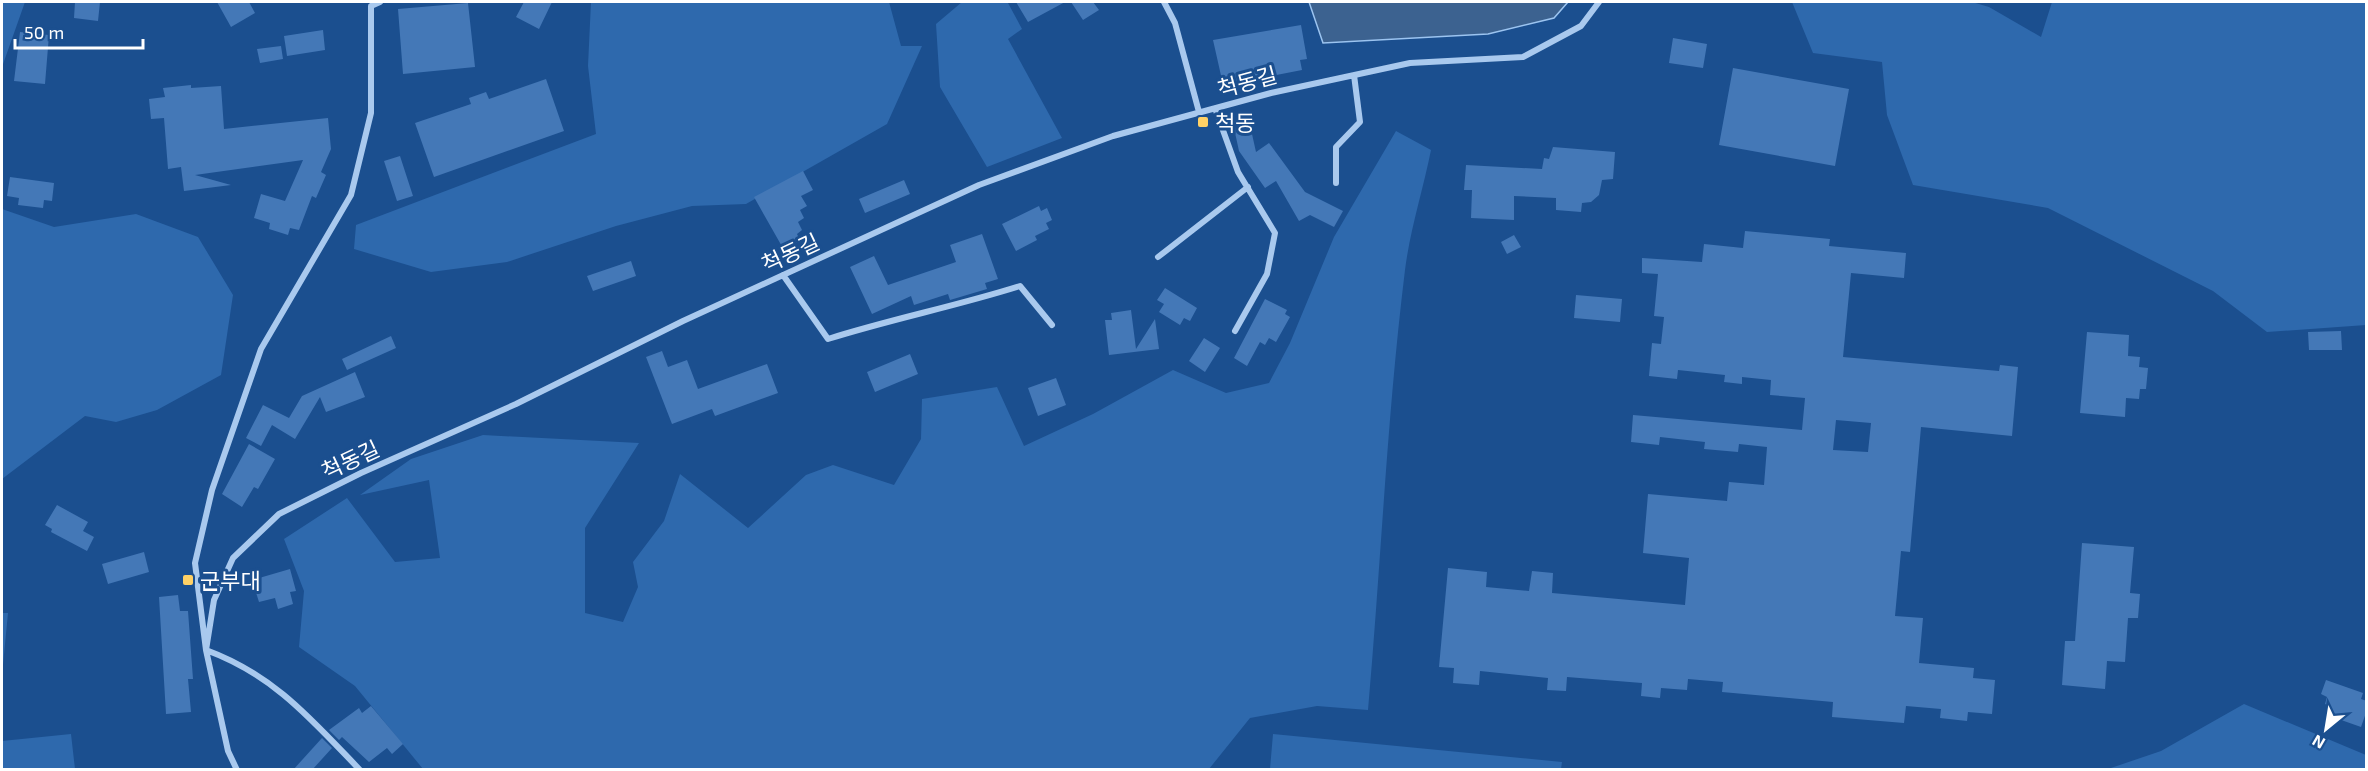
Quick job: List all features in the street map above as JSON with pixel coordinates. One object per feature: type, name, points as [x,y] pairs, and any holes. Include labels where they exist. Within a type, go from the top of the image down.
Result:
[{"type":"street","points":[[360,770],[293,701],[238,662],[206,650],[195,563],[212,490],[261,349],[351,195],[371,113],[371,6],[380,2]]},
{"type":"street","points":[[1164,2],[1176,23],[1199,112]]},
{"type":"street","name":"척동길","points":[[237,770],[228,751],[206,650],[214,600],[233,558],[279,514],[783,275],[979,185],[1113,136],[1271,93],[1410,63],[1523,57],[1581,26],[1599,2]]},
{"type":"street","points":[[1336,183],[1336,147],[1360,123],[1354,75]]},
{"type":"street","points":[[1215,108],[1238,172],[1275,233],[1267,274],[1235,331]]},
{"type":"street","points":[[1158,257],[1248,188]]},
{"type":"street","points":[[783,275],[828,339],[882,321],[958,305],[1020,286],[1052,325]]},
{"type":"shaded area","points":[[2,2],[25,2],[2,67]]},
{"type":"shaded area","points":[[591,2],[889,2],[901,46],[922,46],[887,124],[746,204],[692,206],[616,226],[507,262],[431,272],[354,249],[356,225],[596,134],[588,66]]},
{"type":"shaded area","points":[[962,2],[1008,3],[1022,29],[1008,39],[1062,138],[987,167],[940,87],[936,24]]},
{"type":"shaded area","points":[[1309,2],[1568,2],[1554,18],[1488,34],[1323,43]]},
{"type":"shaded area","points":[[1792,2],[1972,2],[1989,7],[2041,37],[2052,2],[2366,2],[2366,325],[2267,332],[2213,291],[2048,208],[1913,185],[1887,115],[1882,62],[1813,53]]},
{"type":"shaded area","points":[[1396,131],[1431,150],[1407,255],[1399,325],[1368,710],[1317,706],[1250,718],[1209,769],[423,769],[355,686],[299,647],[304,591],[284,539],[347,498],[395,562],[440,558],[429,480],[360,495],[411,459],[483,435],[639,443],[585,528],[585,613],[623,622],[638,587],[633,562],[664,521],[680,474],[748,528],[806,475],[833,465],[894,485],[921,439],[922,399],[997,387],[1024,446],[1093,414],[1173,370],[1226,393],[1269,383],[1290,343],[1334,237]]},
{"type":"shaded area","points":[[2,209],[54,227],[136,214],[198,237],[233,295],[221,375],[157,410],[116,422],[85,416],[2,479]]},
{"type":"shaded area","points":[[2,613],[8,613],[2,675]]},
{"type":"shaded area","points":[[2244,704],[2366,755],[2366,769],[2108,769],[2161,751]]},
{"type":"shaded area","points":[[71,734],[75,769],[2,769],[2,741]]},
{"type":"shaded area","points":[[1273,734],[1562,762],[1561,769],[1270,769]]},
{"type":"building","points":[[75,2],[100,2],[98,21],[74,18]]},
{"type":"building","points":[[217,2],[249,2],[255,13],[231,27]]},
{"type":"building","points":[[524,2],[552,2],[539,29],[516,17]]},
{"type":"building","points":[[1016,2],[1065,2],[1028,22]]},
{"type":"building","points":[[1071,2],[1093,2],[1099,10],[1083,20]]},
{"type":"building","points":[[468,3],[475,67],[403,74],[398,9]]},
{"type":"building","points":[[1301,25],[1307,59],[1300,60],[1302,70],[1231,84],[1229,78],[1222,80],[1213,40]]},
{"type":"building","points":[[323,30],[325,50],[287,56],[284,36]]},
{"type":"building","points":[[20,32],[49,35],[45,84],[14,81]]},
{"type":"building","points":[[1673,38],[1707,44],[1703,68],[1669,63]]},
{"type":"building","points":[[281,46],[283,59],[260,63],[257,49]]},
{"type":"building","points":[[1733,68],[1849,89],[1835,166],[1719,145]]},
{"type":"building","points":[[546,79],[564,131],[434,177],[415,123],[471,104],[469,98],[486,92],[489,99]]},
{"type":"building","points":[[191,85],[191,88],[221,86],[224,129],[328,118],[331,149],[321,172],[326,175],[316,198],[312,196],[299,230],[290,228],[288,235],[269,229],[270,223],[254,218],[261,194],[285,201],[303,160],[195,175],[231,185],[184,191],[181,167],[168,169],[164,118],[151,119],[149,99],[165,97],[163,88]]},
{"type":"building","points":[[1250,125],[1256,152],[1269,143],[1305,192],[1343,211],[1334,227],[1310,215],[1299,221],[1276,181],[1265,188],[1239,151],[1234,128]]},
{"type":"building","points":[[1553,147],[1615,152],[1613,179],[1602,180],[1599,195],[1591,202],[1582,203],[1581,212],[1556,210],[1556,198],[1514,196],[1514,220],[1471,218],[1472,190],[1464,190],[1466,165],[1542,169],[1544,158],[1549,159]]},
{"type":"building","points":[[400,156],[413,196],[397,201],[384,161]]},
{"type":"building","points":[[803,171],[813,190],[801,196],[807,206],[800,210],[804,218],[798,222],[802,230],[797,234],[800,241],[784,250],[754,197]]},
{"type":"building","points":[[10,177],[54,183],[52,201],[44,200],[43,208],[18,205],[19,198],[7,196]]},
{"type":"building","points":[[904,180],[910,194],[865,213],[859,199]]},
{"type":"building","points":[[1039,206],[1041,211],[1047,208],[1052,220],[1046,223],[1049,229],[1035,236],[1037,240],[1016,251],[1002,224]]},
{"type":"building","points":[[1745,231],[1830,239],[1829,246],[1906,253],[1904,278],[1851,273],[1843,357],[1999,371],[2000,365],[2018,367],[2012,436],[1921,427],[1910,552],[1901,551],[1895,616],[1923,618],[1919,663],[1974,668],[1973,678],[1995,680],[1992,714],[1968,712],[1967,721],[1940,718],[1941,709],[1906,706],[1904,723],[1832,717],[1833,702],[1722,692],[1723,682],[1688,679],[1687,690],[1661,688],[1660,698],[1641,696],[1642,683],[1567,677],[1566,691],[1547,690],[1548,678],[1480,671],[1479,685],[1453,683],[1454,668],[1439,667],[1448,568],[1487,572],[1486,587],[1529,591],[1532,571],[1553,573],[1552,593],[1685,605],[1689,558],[1643,553],[1648,494],[1727,501],[1729,482],[1764,485],[1767,447],[1739,444],[1738,452],[1704,449],[1705,442],[1660,437],[1659,445],[1631,442],[1633,415],[1802,430],[1805,398],[1770,395],[1771,380],[1742,377],[1742,384],[1724,382],[1725,375],[1678,370],[1677,379],[1649,376],[1652,343],[1661,344],[1664,317],[1654,316],[1658,274],[1642,273],[1642,258],[1702,262],[1704,244],[1743,248]],"holes":[[[1836,420],[1871,423],[1868,452],[1833,450]]]},
{"type":"building","points":[[982,234],[998,279],[985,283],[987,289],[950,300],[948,294],[914,305],[911,296],[872,314],[850,267],[874,256],[888,285],[956,262],[950,245]]},
{"type":"building","points":[[1514,235],[1521,247],[1507,254],[1501,242]]},
{"type":"building","points":[[631,261],[636,276],[593,291],[587,276]]},
{"type":"building","points":[[1165,288],[1197,308],[1190,321],[1184,318],[1180,325],[1159,312],[1164,304],[1157,300]]},
{"type":"building","points":[[1576,295],[1622,299],[1620,322],[1574,318]]},
{"type":"building","points":[[1265,299],[1287,310],[1285,314],[1290,317],[1276,342],[1269,338],[1265,345],[1260,342],[1247,366],[1234,358]]},
{"type":"building","points":[[1131,310],[1136,349],[1155,319],[1159,349],[1109,355],[1105,320],[1112,320],[1111,313]]},
{"type":"building","points":[[2341,331],[2342,350],[2309,350],[2308,332]]},
{"type":"building","points":[[2087,332],[2129,335],[2128,356],[2140,357],[2139,367],[2148,368],[2146,389],[2140,389],[2139,399],[2126,398],[2125,417],[2080,413]]},
{"type":"building","points":[[391,336],[396,348],[347,370],[342,359]]},
{"type":"building","points":[[1204,338],[1220,348],[1205,372],[1189,361]]},
{"type":"building","points":[[662,351],[668,367],[687,360],[698,389],[767,364],[778,393],[715,416],[712,409],[672,424],[646,357]]},
{"type":"building","points":[[910,354],[918,374],[875,392],[867,372]]},
{"type":"building","points":[[355,372],[365,397],[326,412],[320,397],[295,439],[272,425],[261,446],[246,438],[263,405],[289,418],[302,396]]},
{"type":"building","points":[[1056,378],[1066,405],[1038,416],[1028,388]]},
{"type":"building","points":[[249,444],[275,459],[258,489],[254,487],[242,507],[222,494]]},
{"type":"building","points":[[57,505],[88,522],[83,531],[94,537],[87,551],[51,532],[52,529],[45,525]]},
{"type":"building","points":[[2082,543],[2134,547],[2130,593],[2140,594],[2138,618],[2128,618],[2125,662],[2107,661],[2105,689],[2062,685],[2065,641],[2075,641]]},
{"type":"building","points":[[144,552],[149,572],[108,584],[102,564]]},
{"type":"building","points":[[290,569],[296,591],[290,592],[293,604],[278,609],[275,598],[259,602],[252,580]]},
{"type":"building","points":[[178,595],[180,611],[188,611],[193,679],[188,679],[191,712],[166,714],[159,597]]},
{"type":"building","points":[[2326,680],[2363,693],[2361,699],[2367,701],[2367,710],[2361,727],[2327,715],[2330,706],[2325,704],[2327,697],[2321,694]]},
{"type":"building","points":[[371,706],[403,744],[392,754],[387,748],[369,762],[342,737],[339,740],[329,730],[359,708],[362,713]]},
{"type":"building","points":[[322,738],[332,748],[312,770],[293,770]]},
{"type":"place","name":"척동","points":[[1203,122]]},
{"type":"place","name":"군부대","points":[[188,580]]}]
